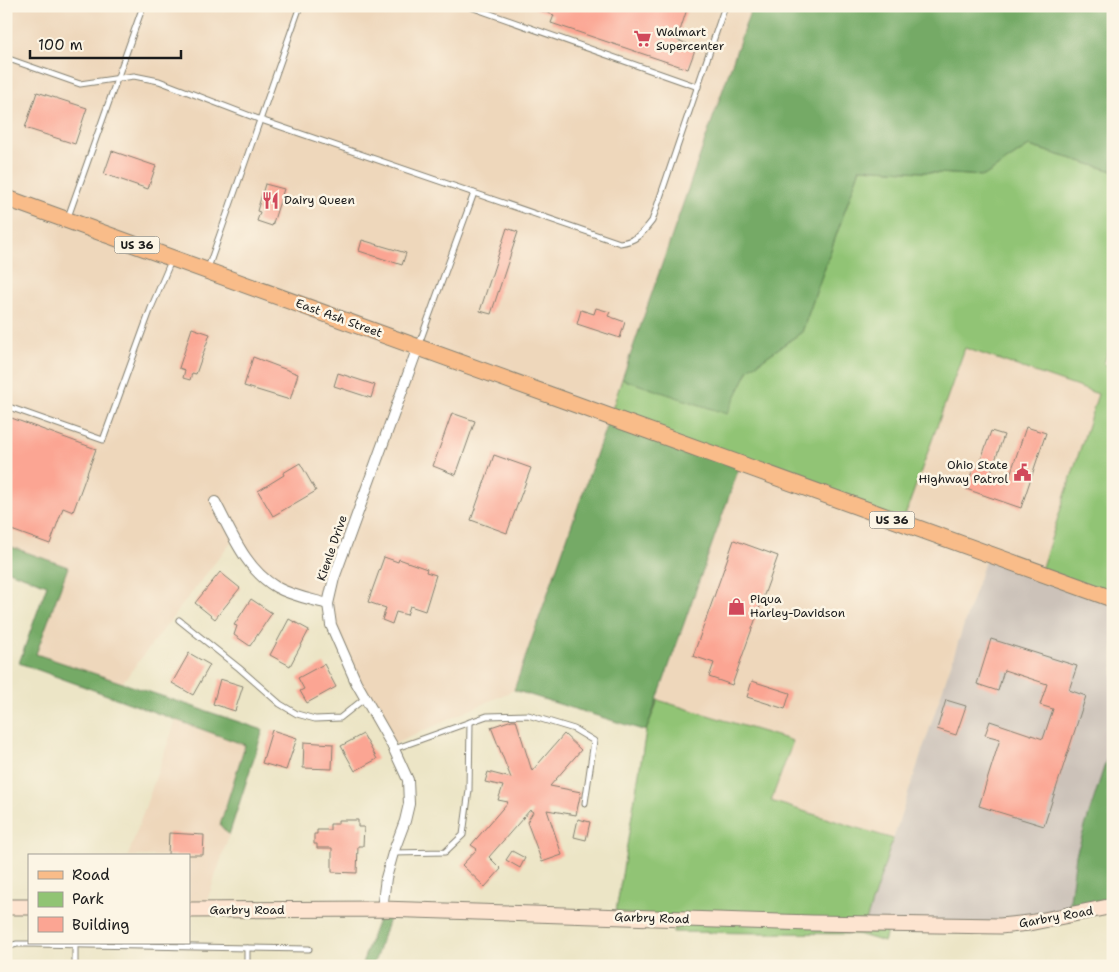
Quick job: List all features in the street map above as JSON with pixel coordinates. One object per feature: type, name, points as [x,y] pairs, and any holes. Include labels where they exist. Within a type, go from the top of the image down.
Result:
[{"type":"main road","name":"East Ash Street","points":[[6,198],[1113,600]]},
{"type":"street","name":"Kienle Drive","points":[[382,909],[386,878],[392,853],[405,821],[409,804],[408,780],[394,749],[356,682],[331,625],[328,604],[334,578],[418,347]]},
{"type":"street","points":[[215,502],[240,548],[255,570],[275,586],[295,595],[328,604]]},
{"type":"street","name":"Garbry Road","points":[[190,910],[382,909],[802,923],[1000,926],[1029,923],[1113,906]]},
{"type":"street","points":[[6,907],[28,907]]},
{"type":"lane","points":[[66,219],[118,80],[143,6]]},
{"type":"lane","points":[[207,270],[300,6]]},
{"type":"lane","points":[[468,6],[698,87]]},
{"type":"lane","points":[[6,58],[80,84],[118,80],[134,76],[159,81],[261,120],[620,244],[632,242],[641,236],[652,221],[725,6]]},
{"type":"lane","name":"Kienle Drive","points":[[418,347],[474,193]]},
{"type":"lane","points":[[6,406],[103,440],[151,308],[172,257]]},
{"type":"lane","points":[[179,620],[280,704],[297,714],[315,720],[340,718],[366,698]]},
{"type":"lane","points":[[394,749],[487,716],[528,715],[574,729],[594,741],[585,803]]},
{"type":"lane","points":[[392,853],[444,852],[463,835],[469,790],[470,722]]},
{"type":"lane","points":[[6,947],[17,944],[75,944],[309,949]]},
{"type":"lane","points":[[75,944],[75,966]]},
{"type":"lane","points":[[247,965],[248,948]]},
{"type":"shaded area","points":[[6,6],[752,6],[514,690],[392,745],[366,698],[328,604],[275,586],[234,538],[122,683],[36,654],[68,567],[6,545]]},
{"type":"shaded area","points":[[965,348],[1098,394],[1040,573],[987,555],[893,839],[771,801],[793,741],[658,700],[740,465],[901,523]]},
{"type":"shaded area","points":[[987,555],[1113,599],[1113,739],[1076,855],[1068,915],[1029,923],[865,924]]},
{"type":"shaded area","points":[[176,720],[245,745],[220,825],[229,835],[204,910],[190,910],[190,854],[129,854]]},
{"type":"green space","points":[[752,6],[1113,6],[1113,171],[1029,146],[984,176],[860,168],[802,332],[749,369],[727,414],[622,379]]},
{"type":"green space","points":[[1029,146],[1113,171],[1113,336],[1104,364],[1113,366],[1113,599],[1040,573],[1098,394],[965,348],[902,524],[609,418],[622,379],[727,413],[749,369],[802,332],[860,168],[984,176]]},
{"type":"green space","points":[[609,418],[740,465],[646,731],[514,690]]},
{"type":"green space","points":[[6,545],[68,567],[36,654],[263,730],[229,835],[220,825],[245,745],[19,663],[47,585],[6,570]]},
{"type":"green space","points":[[658,700],[793,741],[771,801],[893,839],[865,924],[889,925],[884,942],[857,934],[673,932],[674,919],[615,917],[646,731]]},
{"type":"green space","points":[[1113,739],[1113,906],[1068,915],[1076,855]]},
{"type":"green space","points":[[382,909],[392,910],[373,966],[361,966]]},
{"type":"building","name":"Walmart Supercenter","points":[[533,6],[688,6],[677,40],[696,47],[688,69],[551,23],[554,15],[533,8]]},
{"type":"building","points":[[37,92],[87,108],[75,144],[25,128]]},
{"type":"building","points":[[112,151],[156,166],[148,189],[104,174]]},
{"type":"building","name":"Dairy Queen","points":[[265,184],[284,189],[272,226],[257,221],[260,212],[257,211]]},
{"type":"building","points":[[507,228],[518,232],[491,314],[480,311]]},
{"type":"building","points":[[362,240],[406,253],[402,265],[359,251]]},
{"type":"building","points":[[596,308],[610,312],[608,316],[625,322],[620,338],[577,324],[581,310],[594,314]]},
{"type":"building","points":[[192,328],[210,334],[196,374],[192,373],[190,380],[183,378],[185,370],[179,368]]},
{"type":"building","points":[[253,357],[298,374],[290,400],[244,386]]},
{"type":"building","points":[[338,373],[375,385],[371,398],[334,386]]},
{"type":"building","points":[[452,413],[475,421],[456,475],[433,466]]},
{"type":"building","points":[[6,416],[96,449],[73,512],[63,508],[50,544],[6,528]]},
{"type":"building","name":"Ohio State Highway Patrol","points":[[1026,427],[1046,433],[1021,508],[966,489],[974,466],[978,468],[991,431],[1004,435],[991,472],[1009,478]]},
{"type":"building","points":[[494,455],[531,468],[507,533],[471,520]]},
{"type":"building","points":[[300,463],[316,491],[273,516],[258,491]]},
{"type":"building","name":"Piqua Harley-Davidson","points":[[734,540],[778,556],[732,685],[709,677],[714,663],[693,656]]},
{"type":"building","points":[[384,557],[398,562],[399,559],[427,569],[426,572],[436,575],[425,611],[410,606],[407,615],[396,612],[392,624],[382,620],[386,608],[368,602]]},
{"type":"building","points":[[220,572],[240,588],[215,619],[195,603]]},
{"type":"building","points":[[251,599],[272,613],[250,646],[234,635],[237,626],[234,625]]},
{"type":"building","points":[[289,619],[309,630],[290,666],[270,655]]},
{"type":"building","points":[[991,639],[1077,666],[1069,690],[1086,696],[1044,826],[979,806],[1000,739],[985,735],[990,721],[1043,739],[1053,709],[1040,705],[1047,684],[1004,670],[998,691],[977,684]]},
{"type":"building","points":[[189,653],[210,665],[193,695],[172,683]]},
{"type":"building","points":[[324,664],[336,687],[307,703],[300,691],[304,689],[298,678]]},
{"type":"building","points":[[220,679],[243,686],[235,711],[213,704]]},
{"type":"building","points":[[752,681],[790,693],[785,709],[747,697]]},
{"type":"building","points":[[946,700],[966,706],[956,735],[937,729]]},
{"type":"building","points":[[516,720],[532,771],[564,734],[581,750],[550,786],[581,792],[576,815],[547,810],[562,855],[542,862],[527,822],[533,812],[530,810],[489,857],[501,869],[485,887],[462,865],[477,849],[471,845],[508,802],[498,800],[503,786],[485,782],[488,772],[511,778],[491,727]]},
{"type":"building","points":[[272,730],[297,738],[286,770],[262,763]]},
{"type":"building","points":[[363,734],[377,759],[355,771],[341,746]]},
{"type":"building","points":[[304,742],[333,744],[332,769],[303,768]]},
{"type":"building","points":[[578,819],[590,822],[586,840],[574,837]]},
{"type":"building","points":[[338,820],[358,820],[358,827],[364,827],[363,846],[358,846],[357,873],[332,872],[332,848],[317,848],[317,844],[314,844],[314,834],[317,834],[317,830],[330,830],[330,824],[338,824]]},
{"type":"building","points":[[169,833],[204,835],[203,855],[168,854]]},
{"type":"building","points":[[512,851],[525,858],[520,868],[506,860]]},
{"type":"place","name":"Walmart Supercenter","points":[[642,39]]},
{"type":"place","name":"Dairy Queen","points":[[270,200]]},
{"type":"place","name":"Ohio State Highway Patrol","points":[[1022,472]]},
{"type":"place","name":"Piqua Harley-Davidson","points":[[736,606]]}]
